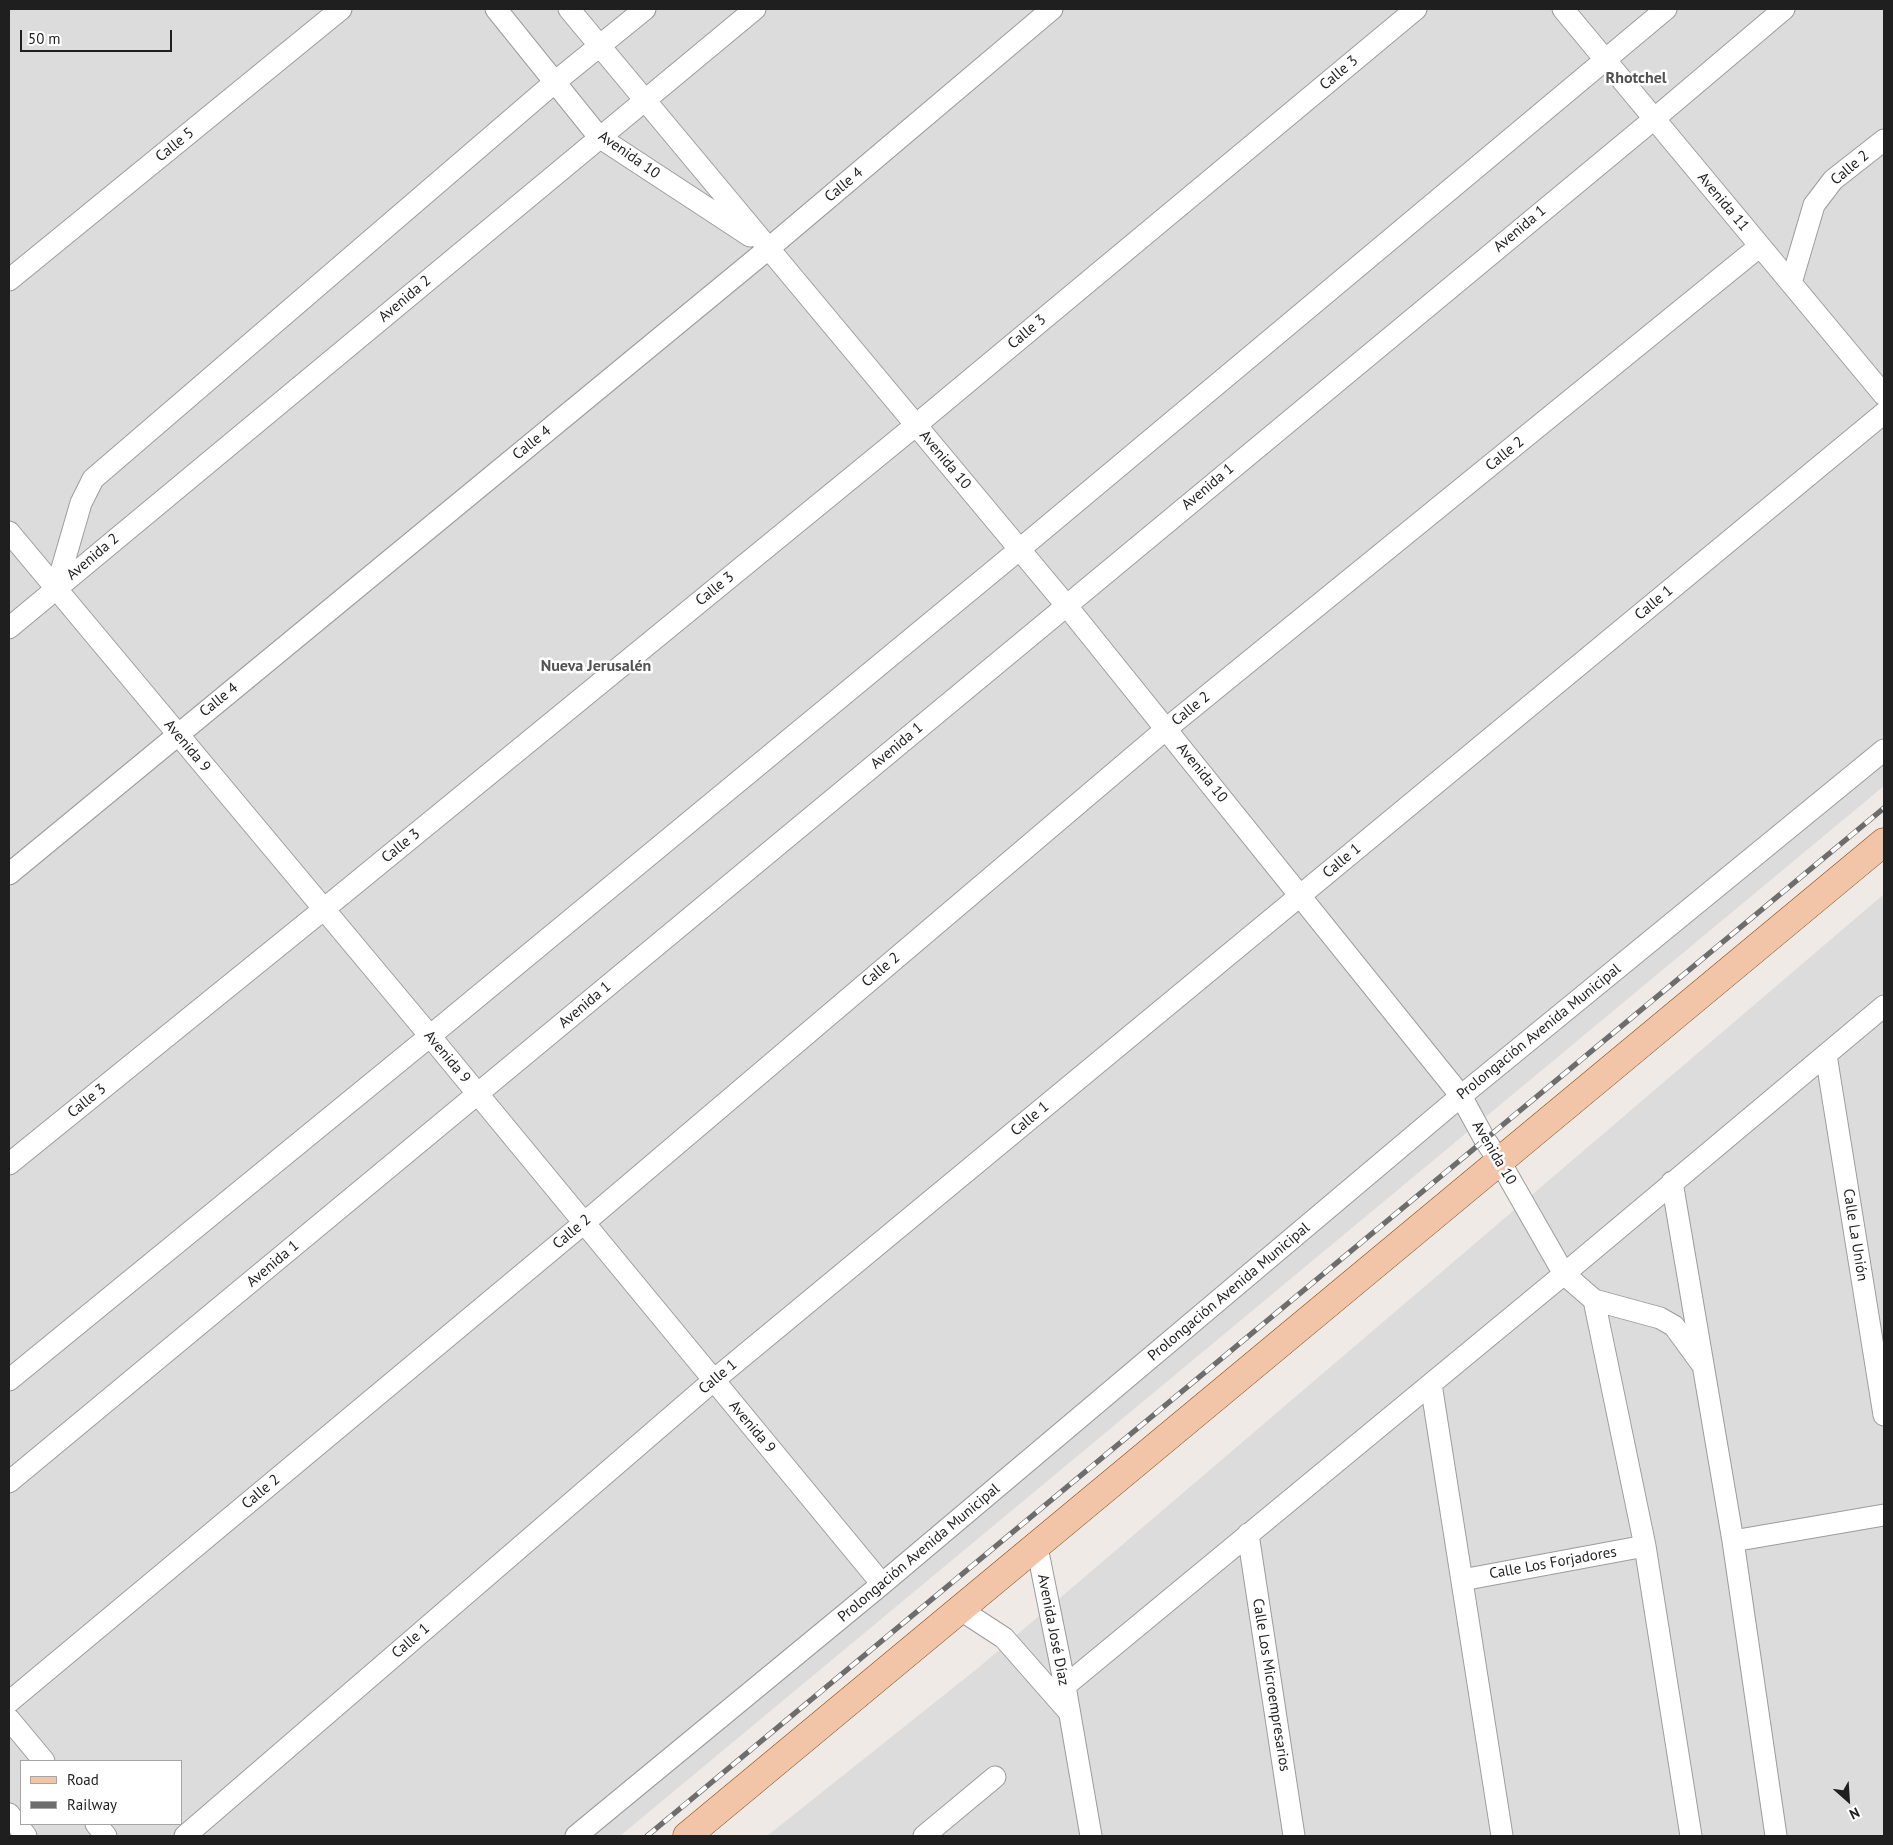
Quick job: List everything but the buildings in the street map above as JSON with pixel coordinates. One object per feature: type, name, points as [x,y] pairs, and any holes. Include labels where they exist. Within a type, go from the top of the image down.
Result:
[{"type":"main road","points":[[687,1836],[1884,842]]},
{"type":"street","name":"Calle 5","points":[[9,280],[341,9]]},
{"type":"street","name":"Avenida 10","points":[[496,9],[599,138],[768,249]]},
{"type":"street","name":"Avenida 10","points":[[569,9],[1066,605],[1461,1096],[1564,1274],[1594,1300]]},
{"type":"street","name":"Avenida 2","points":[[56,589],[81,502],[93,479],[555,82],[645,9]]},
{"type":"street","name":"Avenida 2","points":[[9,628],[755,9]]},
{"type":"street","name":"Calle 4","points":[[9,874],[768,249],[1052,9]]},
{"type":"street","name":"Calle 3","points":[[9,1164],[916,425],[1416,9]]},
{"type":"street","name":"Avenida 11","points":[[1563,9],[1884,395]]},
{"type":"street","points":[[9,1380],[430,1036],[1020,549],[1666,9]]},
{"type":"street","name":"Avenida 1","points":[[9,1482],[1654,119],[1784,9]]},
{"type":"street","name":"Calle 2","points":[[1791,284],[1814,204],[1833,180],[1884,140]]},
{"type":"street","name":"Calle 2","points":[[9,1702],[584,1223],[1166,729],[1760,246]]},
{"type":"street","name":"Calle 1","points":[[185,1836],[714,1380],[1884,413]]},
{"type":"street","name":"Avenida 9","points":[[9,532],[430,1036],[882,1584]]},
{"type":"street","name":"Prolongación Avenida Municipal","points":[[576,1836],[882,1584],[1461,1096],[1884,750]]},
{"type":"street","points":[[1065,1686],[1564,1274],[1884,1006]]},
{"type":"street","name":"Calle La Unión","points":[[1826,1055],[1884,1414]]},
{"type":"street","points":[[1672,1182],[1733,1541],[1776,1836]]},
{"type":"street","points":[[1691,1836],[1645,1546],[1594,1300],[1660,1318],[1674,1326],[1703,1366]]},
{"type":"street","points":[[1430,1384],[1502,1836]]},
{"type":"street","points":[[1733,1541],[1884,1515]]},
{"type":"street","name":"Calle Los Microempresarios","points":[[1248,1534],[1294,1836]]},
{"type":"street","name":"Calle Los Forjadores","points":[[1462,1580],[1645,1546]]},
{"type":"street","name":"Avenida José Díaz","points":[[1037,1547],[1065,1686],[1091,1836]]},
{"type":"street","name":"Avenida José Díaz","points":[[961,1610],[1004,1638],[1069,1712]]},
{"type":"street","points":[[9,1718],[43,1760]]},
{"type":"street","points":[[924,1836],[995,1777]]},
{"type":"street","points":[[9,1814],[26,1836]]},
{"type":"street","points":[[97,1825],[106,1836]]},
{"type":"shaded area","points":[[9,9],[1884,9],[1884,786],[620,1836],[9,1836]]},
{"type":"shaded area","points":[[1884,894],[1884,1836],[767,1836],[978,1668]]},
{"type":"railway","points":[[647,1836],[1884,808]]},
{"type":"district","name":"Rhotchel","points":[[1636,78]]},
{"type":"district","name":"Nueva Jerusalén","points":[[596,666]]}]
